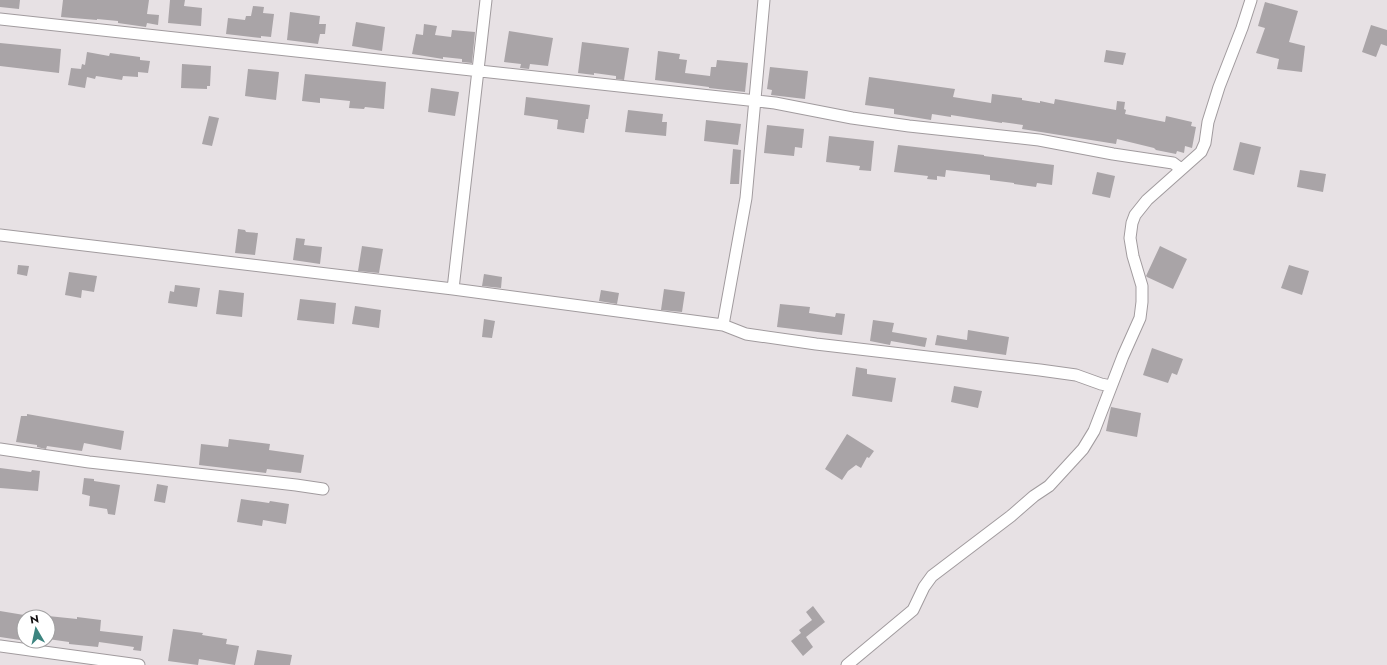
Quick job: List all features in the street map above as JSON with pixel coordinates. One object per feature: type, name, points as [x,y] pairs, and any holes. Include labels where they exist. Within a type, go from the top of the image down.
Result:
[{"type":"street","points":[[452,289],[486,0]]},
{"type":"street","points":[[723,325],[746,198],[764,0]]},
{"type":"street","points":[[847,665],[913,610],[924,587],[932,576],[1011,516],[1034,496],[1049,486],[1083,449],[1094,431],[1111,386],[1140,318],[1142,286],[1133,256],[1130,238],[1132,223],[1140,207],[1178,167],[1201,152],[1205,143],[1208,122],[1251,0]]},
{"type":"street","points":[[0,19],[775,103],[852,118],[909,126],[1039,140],[1178,167]]},
{"type":"street","points":[[0,236],[452,289],[723,325],[746,334],[816,344],[1076,375],[1111,386]]},
{"type":"street","points":[[0,449],[90,462],[323,489]]},
{"type":"street","points":[[0,646],[139,665]]},
{"type":"building","points":[[0,0],[20,0],[19,9],[0,7]]},
{"type":"building","points":[[63,0],[149,0],[147,14],[159,15],[158,25],[147,23],[146,27],[118,23],[118,21],[61,17]]},
{"type":"building","points":[[170,0],[185,0],[184,6],[202,8],[201,26],[168,23]]},
{"type":"building","points":[[1265,2],[1298,11],[1289,42],[1305,46],[1302,72],[1277,69],[1279,59],[1256,53],[1265,28],[1258,26]]},
{"type":"building","points":[[253,6],[264,7],[263,13],[274,14],[271,37],[261,36],[261,38],[226,34],[228,18],[245,20],[246,16],[251,16]]},
{"type":"building","points":[[290,12],[320,16],[319,24],[326,24],[325,34],[320,34],[318,44],[287,40]]},
{"type":"building","points":[[356,22],[385,27],[382,51],[352,46]]},
{"type":"building","points":[[424,24],[437,26],[435,35],[451,37],[452,30],[475,32],[472,63],[462,62],[462,59],[443,57],[443,59],[412,54],[416,34],[423,35]]},
{"type":"building","points":[[1371,25],[1387,30],[1387,46],[1381,44],[1376,57],[1362,52]]},
{"type":"building","points":[[509,31],[553,38],[548,66],[530,64],[529,69],[520,68],[521,64],[504,62]]},
{"type":"building","points":[[582,42],[629,48],[624,80],[616,79],[616,76],[594,73],[594,75],[578,73]]},
{"type":"building","points":[[0,43],[61,49],[59,73],[0,66]]},
{"type":"building","points":[[1106,50],[1126,53],[1123,65],[1104,62]]},
{"type":"building","points":[[658,51],[680,54],[679,59],[687,60],[685,73],[710,76],[711,67],[716,67],[717,60],[748,63],[745,92],[655,80]]},
{"type":"building","points":[[87,52],[109,56],[110,53],[140,57],[140,60],[150,61],[148,73],[138,72],[138,77],[123,76],[122,80],[96,76],[95,79],[87,77],[85,88],[68,85],[71,68],[81,69],[82,64],[85,65]]},
{"type":"building","points":[[182,64],[211,66],[210,86],[207,86],[207,89],[181,88]]},
{"type":"building","points":[[770,67],[808,71],[805,99],[771,95],[772,90],[767,89]]},
{"type":"building","points":[[248,69],[279,72],[276,100],[245,96]]},
{"type":"building","points":[[305,74],[386,82],[384,109],[365,107],[364,109],[349,108],[350,101],[320,98],[320,103],[302,101]]},
{"type":"building","points":[[869,77],[955,89],[953,97],[991,103],[992,94],[1022,98],[1022,100],[1040,103],[1040,101],[1054,104],[1055,99],[1116,110],[1117,101],[1125,102],[1125,114],[1165,122],[1166,116],[1192,122],[1191,126],[1196,127],[1192,148],[1185,146],[1184,153],[1177,151],[1176,154],[1117,139],[1116,144],[1022,129],[1023,125],[1002,122],[932,114],[931,120],[894,114],[894,109],[865,105]]},
{"type":"building","points":[[431,88],[459,92],[455,116],[428,112]]},
{"type":"building","points":[[526,97],[590,105],[584,133],[557,129],[558,120],[524,115]]},
{"type":"building","points":[[628,110],[663,114],[662,122],[667,122],[666,136],[625,132]]},
{"type":"building","points":[[209,116],[219,118],[212,146],[202,144]]},
{"type":"building","points":[[706,120],[741,124],[738,145],[704,141]]},
{"type":"building","points":[[767,125],[804,129],[802,148],[795,147],[794,156],[764,153]]},
{"type":"building","points":[[829,136],[874,141],[871,171],[859,170],[860,166],[826,162]]},
{"type":"building","points":[[1240,142],[1261,147],[1254,175],[1233,170]]},
{"type":"building","points":[[898,145],[1054,165],[1052,185],[1037,183],[1036,187],[1014,184],[990,180],[990,175],[946,170],[945,177],[937,176],[937,180],[927,179],[928,176],[894,172]]},
{"type":"building","points":[[733,149],[741,150],[739,184],[730,184]]},
{"type":"building","points":[[1300,170],[1326,174],[1323,192],[1297,187]]},
{"type":"building","points":[[1097,172],[1115,176],[1110,198],[1092,194]]},
{"type":"building","points":[[238,229],[245,230],[246,232],[258,233],[255,255],[235,253]]},
{"type":"building","points":[[296,238],[305,239],[304,245],[322,247],[320,264],[293,260]]},
{"type":"building","points":[[362,246],[383,249],[379,273],[358,271]]},
{"type":"building","points":[[1160,246],[1187,259],[1173,289],[1146,276]]},
{"type":"building","points":[[18,265],[29,266],[27,276],[17,274]]},
{"type":"building","points":[[1289,265],[1309,271],[1302,295],[1281,288]]},
{"type":"building","points":[[69,272],[97,276],[94,292],[82,290],[81,298],[65,295]]},
{"type":"building","points":[[484,274],[502,277],[501,288],[482,286]]},
{"type":"building","points":[[175,285],[200,288],[197,307],[168,303],[170,291],[174,292]]},
{"type":"building","points":[[664,289],[685,292],[682,312],[661,310]]},
{"type":"building","points":[[219,290],[244,293],[242,317],[216,314]]},
{"type":"building","points":[[601,290],[619,293],[617,304],[599,301]]},
{"type":"building","points":[[300,299],[336,303],[334,324],[297,320]]},
{"type":"building","points":[[780,304],[810,307],[809,313],[835,317],[836,313],[845,314],[842,335],[777,327]]},
{"type":"building","points":[[355,306],[381,310],[379,328],[352,324]]},
{"type":"building","points":[[484,319],[495,321],[492,338],[482,337]]},
{"type":"building","points":[[873,320],[894,323],[892,332],[927,338],[925,347],[891,341],[890,345],[870,341]]},
{"type":"building","points":[[968,330],[1009,337],[1006,355],[935,345],[937,335],[967,340]]},
{"type":"building","points":[[1152,348],[1183,359],[1177,375],[1172,373],[1168,383],[1143,375]]},
{"type":"building","points":[[856,367],[867,369],[867,374],[896,378],[892,402],[852,396]]},
{"type":"building","points":[[954,386],[982,391],[978,408],[951,402]]},
{"type":"building","points":[[1111,407],[1141,413],[1137,437],[1106,431]]},
{"type":"building","points":[[27,414],[124,431],[121,450],[84,443],[82,451],[47,446],[46,449],[37,447],[37,445],[16,442],[21,416],[27,416]]},
{"type":"building","points":[[847,434],[874,451],[869,458],[867,457],[861,468],[856,465],[848,471],[842,480],[825,469]]},
{"type":"building","points":[[229,439],[270,444],[269,450],[304,455],[301,473],[267,469],[266,473],[199,465],[201,444],[228,447]]},
{"type":"building","points":[[0,468],[31,472],[32,470],[40,471],[38,491],[0,488]]},
{"type":"building","points":[[84,478],[120,485],[115,515],[108,514],[107,509],[89,506],[90,496],[82,494]]},
{"type":"building","points":[[157,484],[168,486],[165,503],[154,501]]},
{"type":"building","points":[[241,499],[289,504],[286,524],[263,520],[262,526],[237,522]]},
{"type":"building","points":[[813,606],[825,622],[806,637],[813,647],[803,656],[791,641],[801,633],[799,630],[812,620],[806,612]]},
{"type":"building","points":[[0,611],[16,614],[16,639],[0,637]]},
{"type":"building","points":[[56,617],[77,619],[77,617],[101,620],[100,631],[143,636],[141,651],[133,650],[134,647],[99,642],[98,647],[69,644],[69,642],[56,640]]},
{"type":"building","points":[[173,629],[203,633],[202,635],[227,639],[226,644],[239,646],[235,665],[199,659],[198,665],[168,661]]},
{"type":"building","points":[[257,650],[292,655],[290,665],[254,665]]}]
